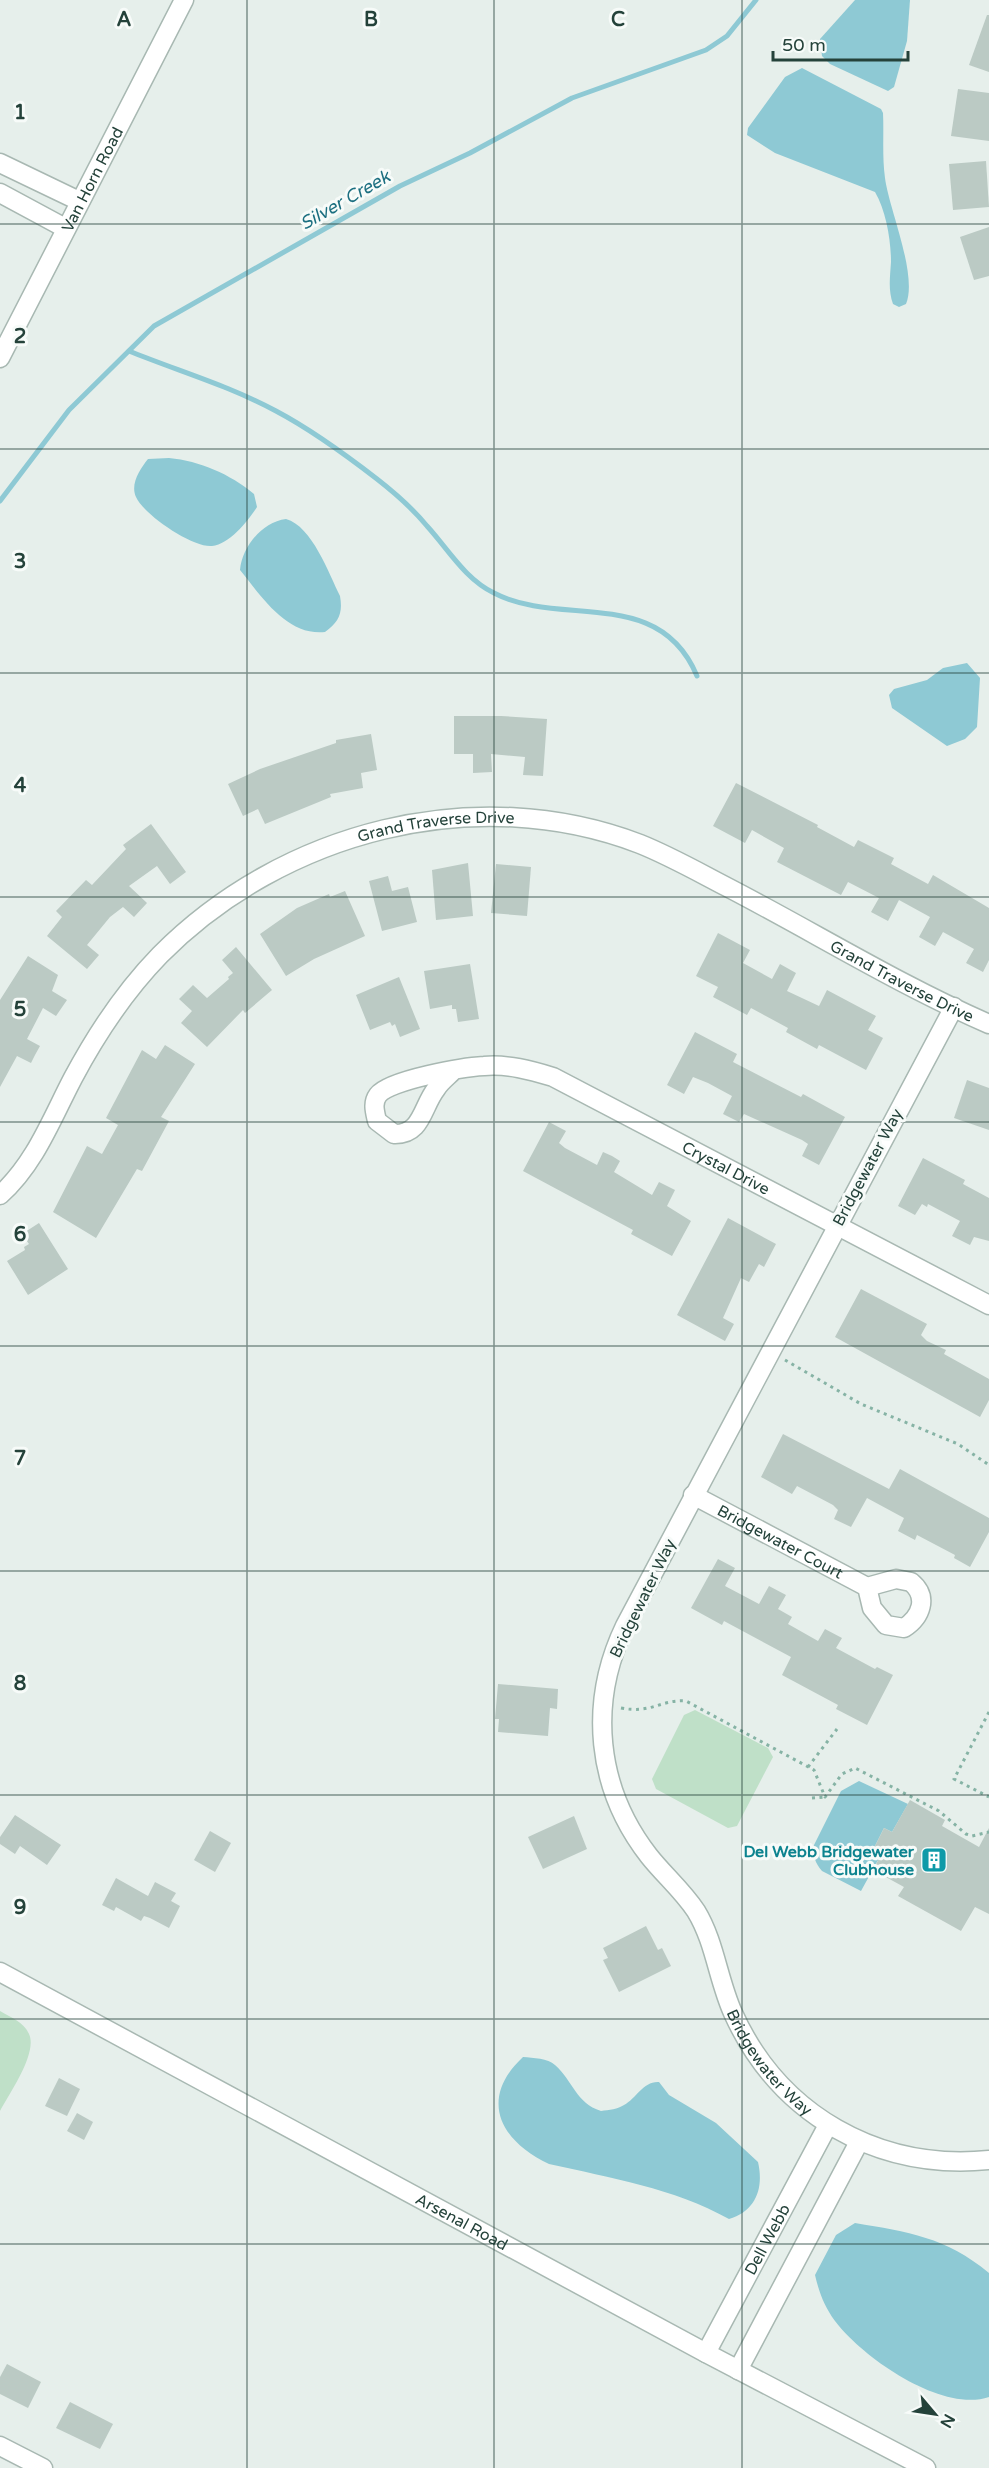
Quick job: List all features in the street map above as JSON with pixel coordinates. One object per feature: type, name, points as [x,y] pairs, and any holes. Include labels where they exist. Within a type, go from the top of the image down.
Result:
[{"type":"street","name":"Van Horn Road","points":[[0,358],[184,0]]},
{"type":"street","points":[[0,163],[79,201]]},
{"type":"street","points":[[0,194],[65,228]]},
{"type":"street","name":"Grand Traverse Drive","points":[[0,1195],[26,1165],[99,1032],[128,990],[168,948],[200,919],[251,883],[300,856],[375,830],[425,822],[484,817],[546,821],[608,834],[678,862],[989,1024]]},
{"type":"street","name":"Bridgewater Way","points":[[954,1007],[836,1225],[615,1646],[601,1705],[601,1741],[609,1780],[622,1814],[651,1858],[676,1883],[697,1912],[710,1944],[724,1993],[752,2048],[785,2089],[828,2125],[859,2142],[935,2161],[989,2160]]},
{"type":"street","name":"Crystal Drive","points":[[453,1071],[485,1065],[520,1067],[553,1077],[989,1305]]},
{"type":"street","name":"Bridgewater Court","points":[[693,1495],[867,1587]]},
{"type":"street","name":"Arsenal Road","points":[[0,1972],[706,2353],[926,2468]]},
{"type":"street","name":"Dell Webb","points":[[706,2353],[828,2125]]},
{"type":"street","points":[[738,2370],[859,2142]]},
{"type":"street","points":[[0,2445],[43,2468]]},
{"type":"path","points":[[770,1353],[820,1378],[861,1404],[958,1444],[989,1465]]},
{"type":"path","points":[[601,1705],[644,1711],[672,1702],[686,1701],[808,1767],[819,1778],[825,1797]]},
{"type":"path","points":[[989,1712],[954,1779],[989,1797]]},
{"type":"path","points":[[808,1767],[837,1729]]},
{"type":"path","points":[[812,1798],[825,1797],[842,1774],[855,1768],[939,1811],[966,1834],[972,1836],[989,1832]]},
{"type":"green space","points":[[695,1710],[768,1748],[773,1757],[737,1826],[728,1828],[656,1789],[652,1779],[684,1715]]},
{"type":"green space","points":[[0,2011],[24,2026],[31,2042],[26,2062],[0,2111]]},
{"type":"water","points":[[855,0],[910,0],[907,41],[894,87],[888,91],[830,64],[822,56],[820,39]]},
{"type":"water","points":[[802,68],[881,109],[883,113],[885,178],[902,242],[908,276],[909,292],[906,304],[899,307],[893,304],[891,299],[889,235],[875,192],[775,153],[747,135],[748,128],[785,77]]},
{"type":"water","points":[[169,458],[203,465],[225,475],[254,494],[257,507],[238,531],[219,544],[204,545],[182,536],[149,513],[134,492],[137,477],[148,459]]},
{"type":"water","points":[[286,519],[295,523],[312,541],[340,596],[339,617],[334,625],[325,632],[311,632],[299,628],[276,613],[240,570],[249,545],[261,530]]},
{"type":"water","points":[[967,663],[980,678],[977,727],[965,739],[947,746],[892,708],[889,695],[894,689],[927,680],[943,668]]},
{"type":"water","points":[[859,1781],[908,1804],[892,1832],[884,1828],[875,1846],[883,1851],[861,1891],[822,1871],[814,1856],[814,1845],[841,1791]]},
{"type":"water","points":[[523,2057],[552,2063],[586,2103],[601,2111],[622,2106],[644,2087],[653,2082],[659,2082],[669,2095],[716,2123],[758,2162],[759,2189],[752,2204],[729,2219],[686,2199],[618,2179],[549,2164],[532,2155],[507,2131],[501,2118],[499,2103],[501,2088],[509,2073]]},
{"type":"water","points":[[855,2223],[926,2238],[957,2251],[989,2273],[989,2397],[970,2400],[949,2397],[927,2390],[884,2366],[864,2351],[835,2321],[822,2299],[815,2275],[836,2235]]},
{"type":"building","points":[[987,15],[989,15],[989,72],[969,65]]},
{"type":"building","points":[[958,89],[989,93],[989,141],[951,136]]},
{"type":"building","points":[[986,161],[989,207],[953,210],[949,164]]},
{"type":"building","points":[[989,227],[989,276],[974,280],[960,237]]},
{"type":"building","points":[[454,716],[547,719],[543,776],[523,775],[525,757],[491,754],[492,772],[473,773],[473,754],[454,754]]},
{"type":"building","points":[[371,734],[377,770],[361,773],[363,788],[330,794],[331,797],[265,824],[258,809],[243,816],[228,784],[260,769],[336,743],[336,740]]},
{"type":"building","points":[[736,783],[818,825],[817,827],[854,847],[858,840],[894,858],[891,864],[928,884],[933,875],[989,908],[989,960],[983,972],[966,963],[974,949],[943,932],[935,946],[919,937],[930,917],[899,900],[888,921],[871,912],[879,898],[848,882],[841,895],[777,862],[784,848],[752,830],[745,843],[713,826]]},
{"type":"building","points":[[151,824],[186,872],[170,884],[157,866],[129,886],[147,903],[134,917],[123,907],[110,917],[87,945],[99,955],[87,969],[47,936],[62,917],[56,911],[86,880],[92,885],[126,849],[123,845]]},
{"type":"building","points":[[468,863],[473,916],[436,920],[432,870]]},
{"type":"building","points":[[496,864],[531,867],[527,916],[491,913]]},
{"type":"building","points":[[388,876],[392,891],[408,887],[417,922],[382,931],[369,881]]},
{"type":"building","points":[[345,891],[365,936],[314,959],[286,976],[260,934],[297,908],[329,894],[330,897]]},
{"type":"building","points":[[718,933],[750,950],[743,963],[772,979],[780,964],[796,973],[787,991],[819,1006],[827,990],[876,1016],[868,1030],[883,1038],[866,1070],[819,1045],[817,1049],[786,1032],[788,1028],[751,1008],[747,1015],[713,997],[718,987],[696,976]]},
{"type":"building","points":[[236,947],[272,990],[245,1013],[243,1010],[207,1047],[181,1023],[192,1011],[179,999],[193,985],[207,998],[229,979],[228,977],[233,973],[222,960]]},
{"type":"building","points":[[28,956],[58,975],[52,991],[67,1000],[56,1016],[43,1008],[27,1039],[40,1046],[31,1063],[17,1056],[0,1087],[0,1000]]},
{"type":"building","points":[[470,964],[479,1019],[458,1022],[456,1009],[452,1009],[452,1005],[430,1009],[424,971]]},
{"type":"building","points":[[399,977],[420,1029],[400,1037],[395,1024],[392,1026],[390,1022],[370,1030],[356,995]]},
{"type":"building","points":[[695,1032],[737,1054],[733,1062],[801,1097],[803,1094],[845,1117],[819,1165],[802,1156],[808,1144],[802,1140],[744,1114],[739,1122],[723,1114],[732,1096],[708,1083],[693,1077],[684,1094],[667,1085]]},
{"type":"building","points":[[165,1045],[195,1064],[161,1117],[169,1121],[142,1171],[137,1169],[96,1238],[53,1212],[87,1146],[102,1154],[118,1125],[106,1118],[142,1050],[156,1059]]},
{"type":"building","points":[[967,1080],[989,1088],[989,1130],[954,1118]]},
{"type":"building","points":[[549,1122],[566,1131],[559,1143],[565,1148],[597,1165],[603,1152],[612,1156],[620,1161],[614,1172],[652,1195],[659,1182],[675,1190],[667,1206],[691,1221],[672,1256],[631,1234],[633,1230],[523,1171]]},
{"type":"building","points":[[923,1158],[965,1180],[963,1184],[989,1198],[989,1241],[974,1237],[970,1245],[952,1236],[960,1221],[928,1204],[927,1207],[922,1204],[915,1215],[898,1206]]},
{"type":"building","points":[[728,1218],[776,1244],[764,1267],[759,1264],[749,1282],[741,1278],[723,1318],[734,1324],[725,1341],[677,1315]]},
{"type":"building","points":[[39,1223],[68,1269],[28,1295],[7,1261],[25,1250],[24,1247],[29,1244],[22,1234]]},
{"type":"building","points":[[861,1289],[927,1324],[921,1335],[927,1341],[946,1350],[944,1354],[989,1379],[989,1400],[980,1417],[835,1337]]},
{"type":"building","points":[[783,1434],[889,1489],[900,1469],[989,1518],[989,1532],[970,1567],[954,1558],[955,1555],[917,1535],[915,1540],[898,1531],[904,1518],[867,1498],[851,1527],[834,1519],[838,1510],[833,1505],[797,1486],[792,1494],[761,1477]]},
{"type":"building","points":[[718,1559],[735,1568],[725,1586],[759,1604],[769,1586],[786,1595],[778,1609],[792,1617],[788,1624],[818,1641],[825,1629],[842,1638],[836,1648],[875,1669],[877,1667],[893,1675],[867,1725],[836,1709],[838,1705],[782,1675],[791,1657],[724,1621],[722,1625],[691,1608]]},
{"type":"building","points":[[498,1684],[558,1689],[557,1709],[550,1708],[548,1736],[498,1732],[499,1719],[495,1719]]},
{"type":"building","name":"Del Webb Bridgewater Clubhouse","points":[[910,1800],[945,1820],[942,1826],[979,1847],[989,1828],[989,1914],[975,1907],[961,1931],[898,1896],[904,1887],[873,1870],[883,1851],[875,1846],[884,1828],[892,1832]]},
{"type":"building","points":[[15,1815],[61,1845],[47,1865],[20,1846],[15,1854],[0,1844],[0,1837]]},
{"type":"building","points":[[574,1816],[587,1849],[543,1869],[528,1837]]},
{"type":"building","points":[[210,1831],[231,1843],[215,1872],[194,1860]]},
{"type":"building","points":[[116,1878],[148,1896],[155,1882],[176,1893],[171,1901],[180,1906],[169,1928],[150,1918],[144,1916],[141,1921],[116,1907],[114,1911],[102,1905]]},
{"type":"building","points":[[646,1926],[658,1950],[662,1948],[671,1966],[619,1992],[603,1960],[608,1958],[603,1948]]},
{"type":"building","points":[[59,2078],[80,2089],[67,2116],[45,2106]]},
{"type":"building","points":[[77,2113],[93,2122],[84,2140],[67,2131]]},
{"type":"building","points":[[7,2364],[41,2382],[28,2408],[0,2394],[0,2377]]},
{"type":"building","points":[[70,2402],[113,2424],[100,2449],[56,2428]]},
{"type":"waterway","name":"Silver Creek","points":[[0,501],[69,410],[154,326],[400,186],[470,153],[572,98],[706,50],[727,36],[756,0]]},
{"type":"waterway","points":[[129,351],[241,394],[289,418],[316,435],[377,479],[410,507],[466,572],[494,593],[520,603],[606,613],[634,619],[659,630],[680,648],[697,676]]},
{"type":"place","name":"Del Webb Bridgewater Clubhouse","points":[[934,1860]]}]
